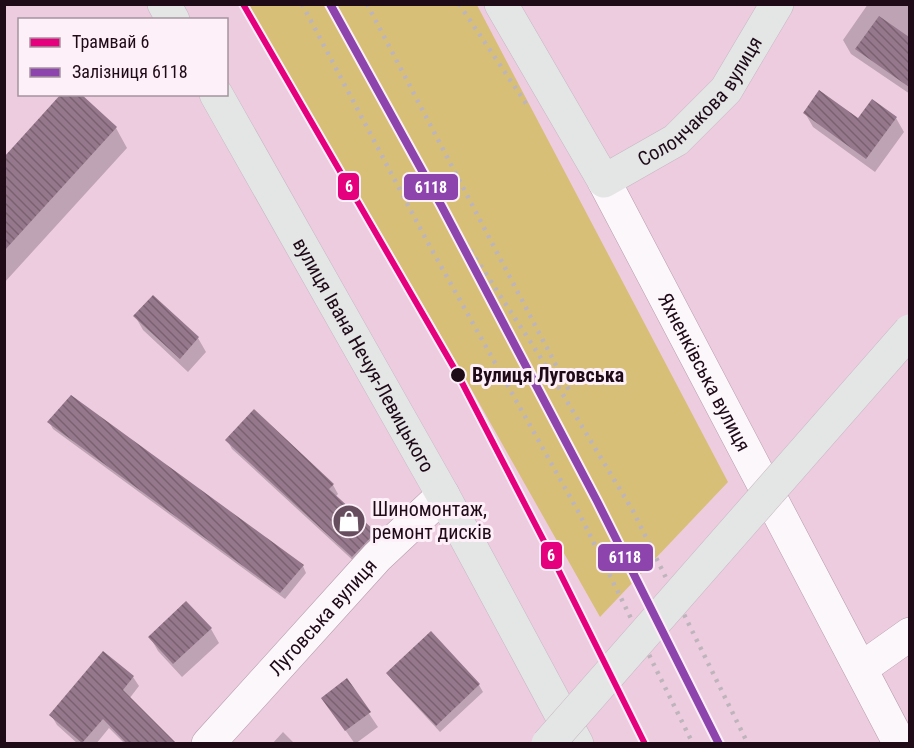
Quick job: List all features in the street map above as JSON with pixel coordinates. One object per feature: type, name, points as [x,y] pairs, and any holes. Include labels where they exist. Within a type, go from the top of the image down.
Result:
[{"type":"main road","points":[[165,4],[172,18]]},
{"type":"main road","name":"Яхненківська вулиця","points":[[501,4],[604,181]]},
{"type":"main road","name":"Солончакова вулиця","points":[[604,181],[675,140],[726,90],[777,4]]},
{"type":"main road","name":"вулиця Івана Нечуя-Левицького","points":[[217,96],[443,495],[577,744]]},
{"type":"main road","points":[[548,744],[909,331]]},
{"type":"street","name":"Яхненківська вулиця","points":[[604,181],[900,744]]},
{"type":"street","name":"Луговська вулиця","points":[[208,744],[377,557],[443,495]]},
{"type":"street","points":[[862,668],[909,634]]},
{"type":"shaded area","points":[[248,5],[477,5],[728,482],[600,617],[435,325]]},
{"type":"building","points":[[879,16],[909,37],[909,87],[855,49]]},
{"type":"building","points":[[819,90],[858,118],[872,99],[897,117],[866,159],[803,113]]},
{"type":"building","points":[[59,96],[83,96],[117,127],[4,251],[4,157]]},
{"type":"building","points":[[153,295],[199,337],[180,359],[133,316]]},
{"type":"building","points":[[71,395],[304,565],[280,593],[47,422]]},
{"type":"building","points":[[254,409],[334,484],[329,489],[376,532],[352,557],[225,440]]},
{"type":"building","points":[[186,601],[212,628],[173,664],[148,637]]},
{"type":"building","points":[[431,631],[480,684],[436,726],[386,673]]},
{"type":"building","points":[[103,651],[134,676],[123,690],[177,744],[127,744],[103,719],[82,743],[49,715]]},
{"type":"building","points":[[347,678],[371,712],[345,731],[321,698]]},
{"type":"railway","points":[[302,4],[428,243],[579,513],[693,744]]},
{"type":"railway","points":[[367,4],[570,392]]},
{"type":"railway","points":[[459,4],[527,105]]},
{"type":"railway","points":[[441,205],[539,355],[633,511],[748,744]]},
{"type":"tram line","name":"6","points":[[243,4],[457,373],[645,744]]},
{"type":"rail line","name":"6118","points":[[330,4],[441,205],[597,501],[719,744]]},
{"type":"place","name":"Вулиця Луговська","points":[[458,375]]},
{"type":"place","name":"Шиномонтаж, ремонт дисків","points":[[349,521]]}]
